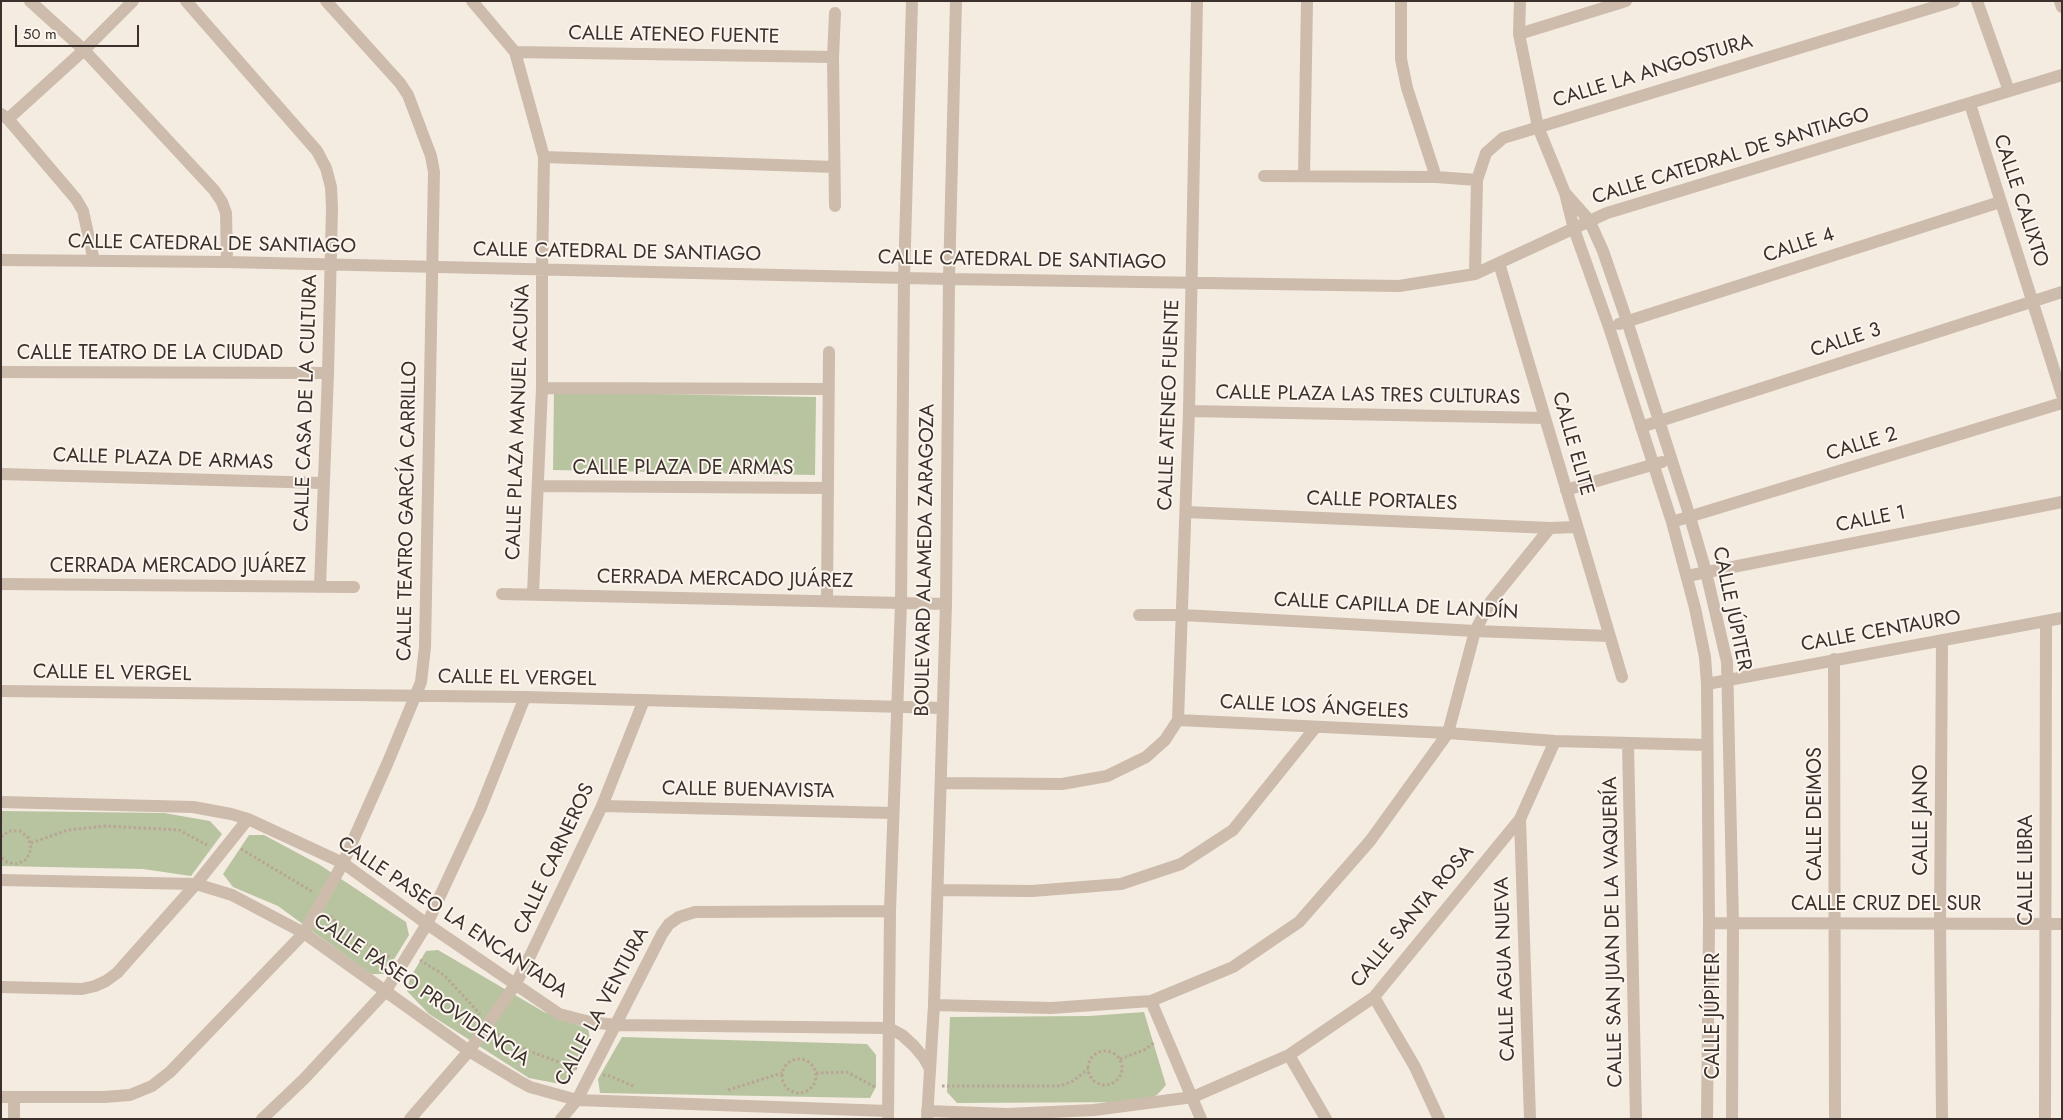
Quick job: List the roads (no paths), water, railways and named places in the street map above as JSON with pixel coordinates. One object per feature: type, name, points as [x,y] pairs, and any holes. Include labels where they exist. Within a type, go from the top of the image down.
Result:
[{"type":"street","points":[[30,1],[84,50],[214,190],[222,202],[226,213],[228,225],[227,262]]},
{"type":"street","points":[[94,261],[83,211],[76,199],[5,117],[84,50],[133,1]]},
{"type":"street","name":"CALLE CASA DE LA CULTURA","points":[[186,1],[317,151],[326,168],[331,187],[328,373],[320,587]]},
{"type":"street","name":"CALLE TEATRO GARCÍA CARRILLO","points":[[8,1097],[104,1097],[130,1095],[152,1086],[170,1072],[304,933],[342,863],[416,696],[424,665],[425,647],[434,172],[431,156],[414,108],[400,83],[326,1]]},
{"type":"street","name":"CALLE PLAZA MANUEL ACUÑA","points":[[472,1],[515,52],[544,157],[542,388],[533,594]]},
{"type":"street","name":"BOULEVARD ALAMEDA ZARAGOZA","points":[[888,1115],[890,911],[901,603],[904,278],[912,1]]},
{"type":"street","name":"BOULEVARD ALAMEDA ZARAGOZA","points":[[927,1115],[934,1005],[946,604],[949,279],[956,1]]},
{"type":"street","name":"CALLE ATENEO FUENTE","points":[[1178,720],[1189,411],[1197,1]]},
{"type":"street","points":[[1304,176],[1307,1]]},
{"type":"street","points":[[1401,1],[1401,59],[1407,88],[1436,177]]},
{"type":"street","name":"CALLE JÚPITER","points":[[1520,1],[1519,34],[1538,127],[1565,193],[1574,229],[1610,327],[1654,464],[1688,576],[1705,657],[1708,745],[1709,924],[1707,1119]]},
{"type":"street","points":[[1519,34],[1626,1]]},
{"type":"street","name":"CALLE LA ANGOSTURA","points":[[1475,274],[1476,180],[1486,153],[1503,138],[1954,1]]},
{"type":"street","points":[[1977,1],[2009,91]]},
{"type":"street","points":[[2060,1],[2062,7]]},
{"type":"street","points":[[835,13],[833,57],[835,206]]},
{"type":"street","name":"CALLE ATENEO FUENTE","points":[[515,52],[833,57]]},
{"type":"street","name":"CALLE CATEDRAL DE SANTIAGO","points":[[1,260],[227,262],[330,266],[949,279],[1399,286],[1475,274],[1607,213],[2062,76]]},
{"type":"street","name":"CALLE CALIXTO","points":[[1970,104],[2062,395]]},
{"type":"street","points":[[544,157],[834,167]]},
{"type":"street","points":[[1264,176],[1436,177],[1476,180]]},
{"type":"street","name":"CALLE JÚPITER","points":[[1565,193],[1589,220],[1603,251],[1660,420],[1690,517],[1706,572],[1723,645],[1728,679],[1733,923],[1732,1119]]},
{"type":"street","name":"CALLE 4","points":[[1610,327],[2000,202]]},
{"type":"street","name":"CALLE ELITE","points":[[1499,263],[1608,636],[1622,677]]},
{"type":"street","name":"CALLE 3","points":[[1641,427],[2062,292]]},
{"type":"street","points":[[827,600],[829,352]]},
{"type":"street","name":"CALLE TEATRO DE LA CIUDAD","points":[[1,372],[328,373]]},
{"type":"street","points":[[542,388],[829,389]]},
{"type":"street","name":"CALLE 2","points":[[1672,522],[2062,403]]},
{"type":"street","name":"CALLE PLAZA LAS TRES CULTURAS","points":[[1189,411],[1545,418]]},
{"type":"street","points":[[1566,490],[1672,458]]},
{"type":"street","name":"CALLE PLAZA DE ARMAS","points":[[1,474],[323,483]]},
{"type":"street","name":"CALLE PLAZA DE ARMAS","points":[[538,486],[828,488]]},
{"type":"street","name":"CALLE 1","points":[[1688,576],[2062,502]]},
{"type":"street","name":"CALLE PORTALES","points":[[1186,512],[1550,528],[1576,527]]},
{"type":"street","points":[[934,1005],[1051,1008],[1152,1001],[1232,967],[1299,922],[1370,841],[1448,733],[1475,631],[1491,601],[1550,528]]},
{"type":"street","name":"CERRADA MERCADO JUÁREZ","points":[[1,584],[354,587]]},
{"type":"street","name":"CERRADA MERCADO JUÁREZ","points":[[502,594],[946,604]]},
{"type":"street","name":"CALLE CAPILLA DE LANDÍN","points":[[1139,615],[1183,615],[1475,631],[1608,636]]},
{"type":"street","name":"CALLE CENTAURO","points":[[1707,684],[1834,659],[1942,642],[2062,618]]},
{"type":"street","name":"CALLE LIBRA","points":[[2045,1119],[2046,622]]},
{"type":"street","name":"CALLE JANO","points":[[1942,642],[1940,924],[1942,1119]]},
{"type":"street","name":"CALLE DEIMOS","points":[[1834,659],[1835,1119]]},
{"type":"street","name":"CALLE EL VERGEL","points":[[1,692],[525,697],[942,708]]},
{"type":"street","points":[[262,1119],[304,1080],[385,992],[426,924],[480,810],[525,697]]},
{"type":"street","name":"CALLE CARNEROS","points":[[410,1119],[469,1051],[515,984],[602,806],[644,700]]},
{"type":"street","points":[[941,782],[1062,784],[1107,776],[1146,757],[1164,740],[1178,720]]},
{"type":"street","name":"CALLE LOS ÁNGELES","points":[[1178,720],[1448,733],[1555,741],[1708,745]]},
{"type":"street","points":[[938,890],[1032,890],[1121,884],[1181,864],[1234,830],[1315,728]]},
{"type":"street","name":"CALLE SANTA ROSA","points":[[927,1115],[1094,1110],[1193,1098],[1289,1055],[1374,997],[1520,819],[1555,741]]},
{"type":"street","name":"CALLE SAN JUAN DE LA VAQUERÍA","points":[[1628,744],[1636,1119]]},
{"type":"street","name":"CALLE PASEO LA ENCANTADA","points":[[1,802],[193,807],[213,809],[248,819],[342,863],[426,924],[560,1014],[590,1022],[616,1025],[889,1028]]},
{"type":"street","name":"CALLE BUENAVISTA","points":[[602,806],[893,813]]},
{"type":"street","points":[[1,987],[82,989],[106,981],[117,973],[196,884],[248,819]]},
{"type":"street","name":"CALLE AGUA NUEVA","points":[[1520,819],[1530,1119]]},
{"type":"street","name":"CALLE PASEO PROVIDENCIA","points":[[1,880],[196,884],[232,895],[304,933],[469,1051],[530,1086],[577,1100],[888,1115]]},
{"type":"street","name":"CALLE LA VENTURA","points":[[561,1119],[577,1100],[662,934],[669,924],[679,917],[695,912],[890,911]]},
{"type":"street","name":"CALLE CRUZ DEL SUR","points":[[1709,924],[1835,922],[2062,924]]},
{"type":"street","points":[[1374,997],[1415,1067],[1438,1119]]},
{"type":"street","points":[[1152,1001],[1201,1119]]},
{"type":"street","points":[[889,1028],[914,1046],[930,1069]]},
{"type":"street","points":[[1289,1055],[1326,1119]]},
{"type":"street","points":[[8,1097],[14,1119]]}]
